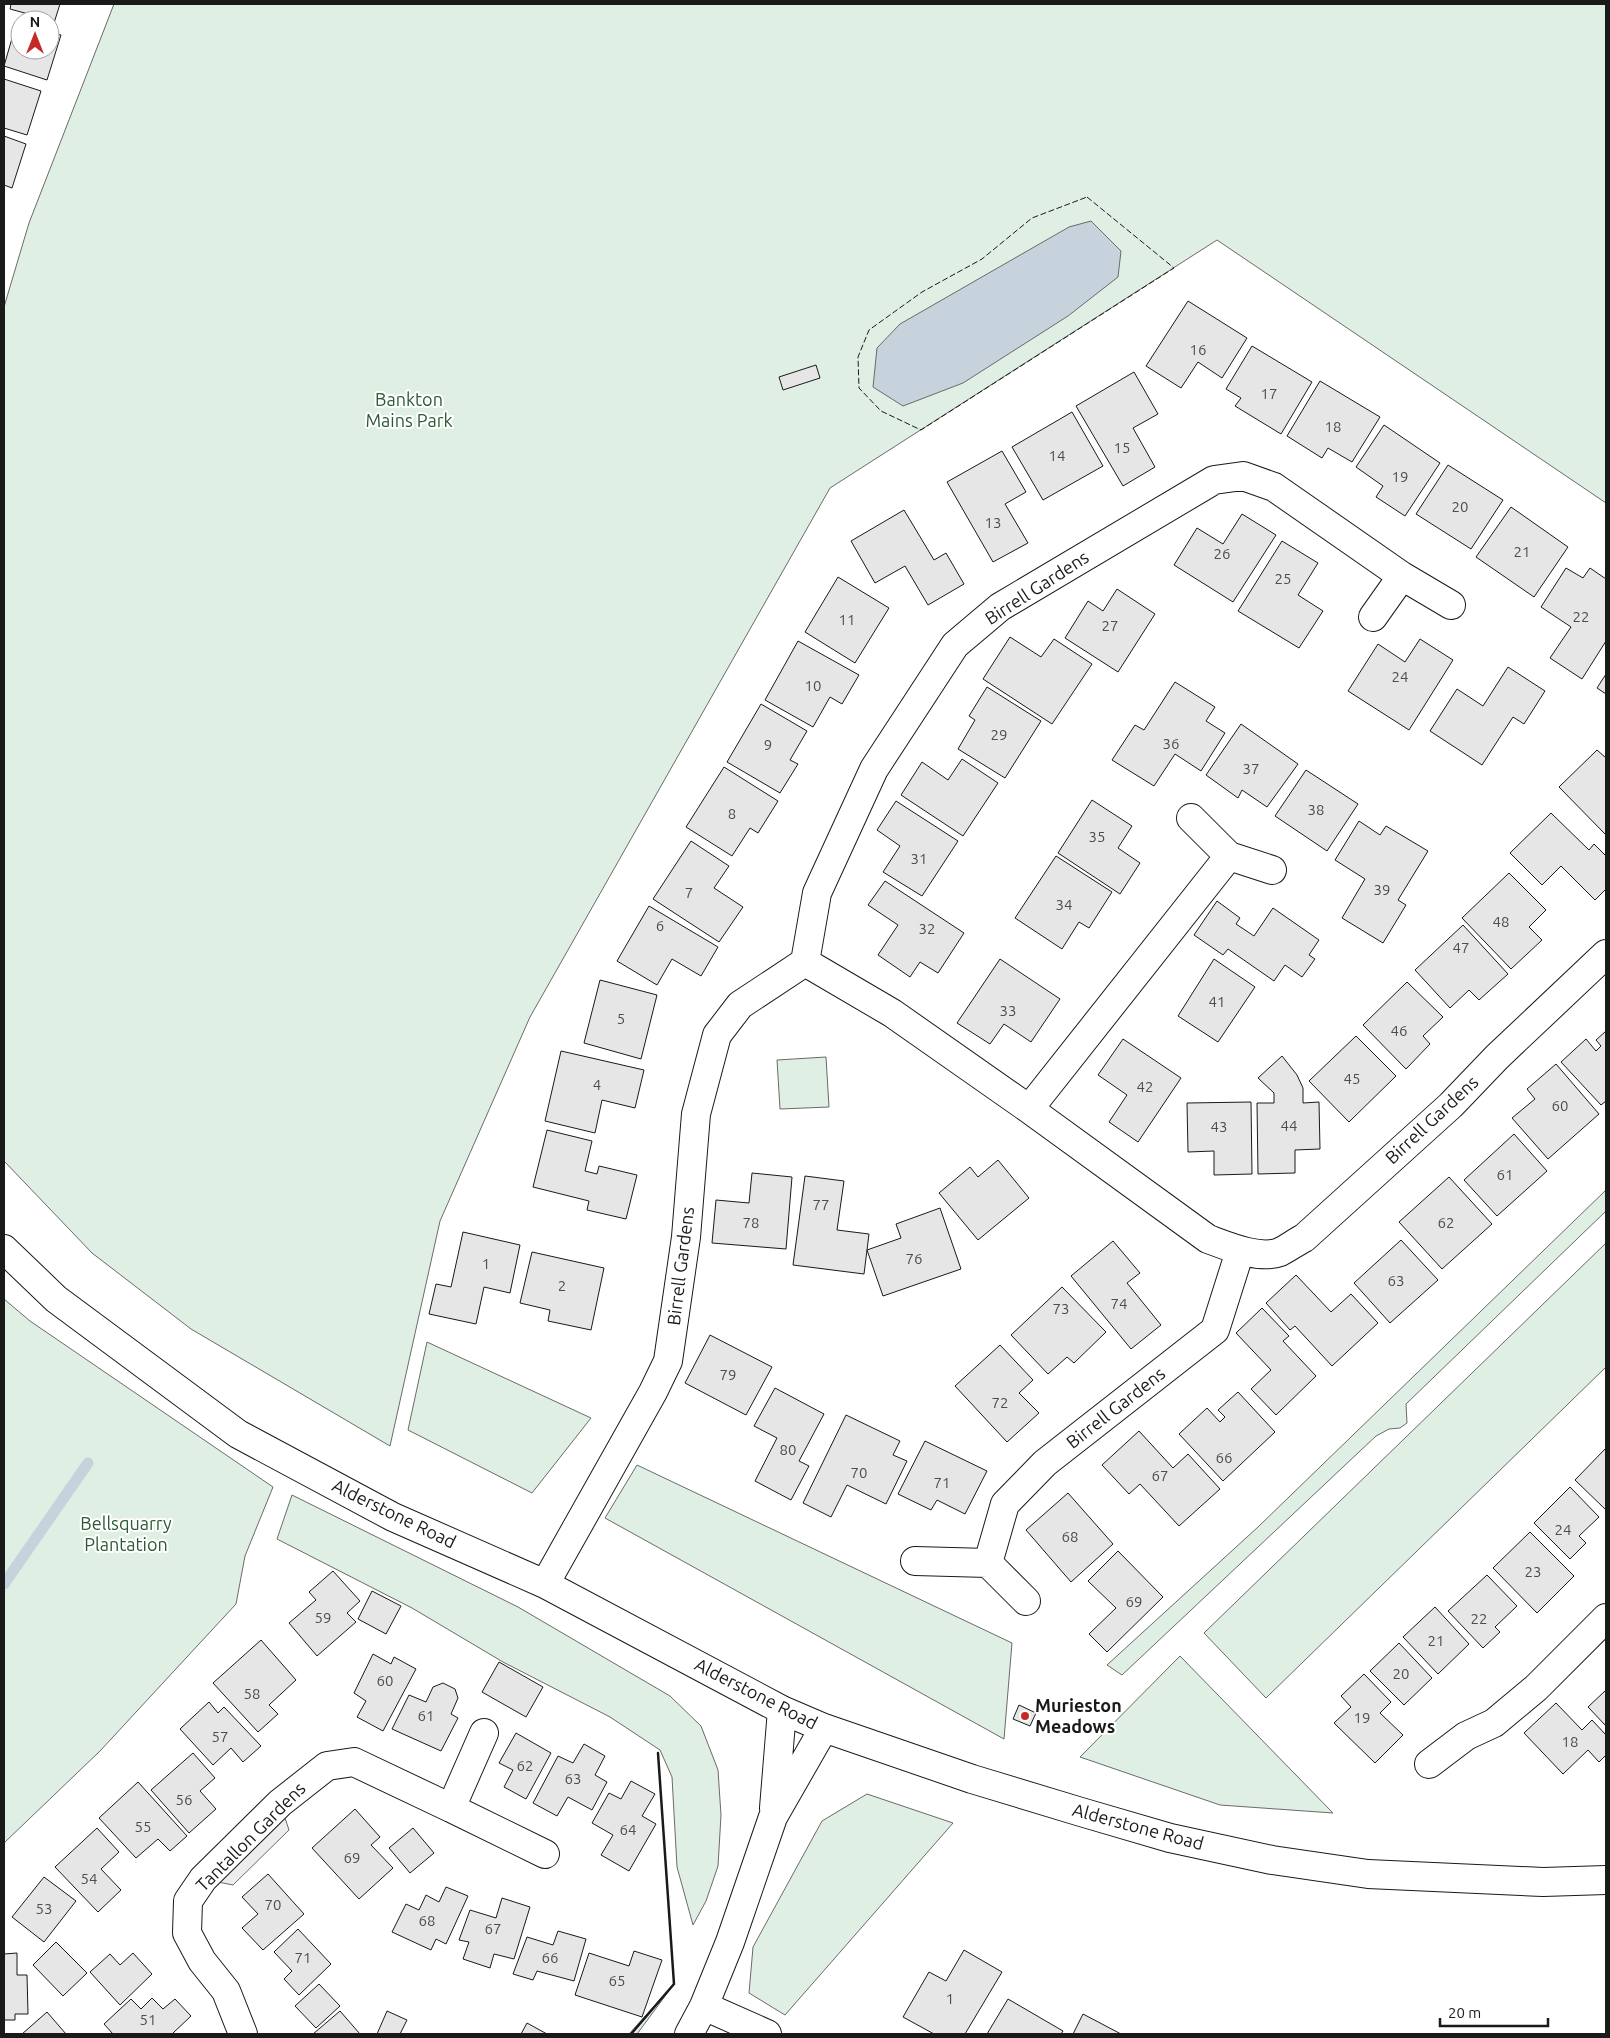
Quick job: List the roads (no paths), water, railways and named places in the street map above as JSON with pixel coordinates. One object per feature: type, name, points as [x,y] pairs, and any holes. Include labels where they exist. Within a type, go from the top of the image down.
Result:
[{"type":"street","name":"Birrell Gardens","points":[[545,1584],[653,1392],[668,1361],[686,1237],[696,1114],[717,1035],[740,1005],[805,962],[817,892],[874,769],[955,645],[1000,607],[1214,480],[1244,476],[1274,487],[1402,576],[1451,605]]},
{"type":"street","points":[[1373,617],[1402,576]]},
{"type":"street","points":[[1191,818],[1229,856],[1272,870]]},
{"type":"street","points":[[1029,1109],[1229,856]]},
{"type":"street","name":"Birrell Gardens","points":[[805,962],[892,1013],[1029,1109],[1208,1239],[1240,1252],[1278,1253],[1304,1238],[1451,1105],[1497,1057],[1606,954]]},
{"type":"street","name":"Alderstone Road","points":[[4,1250],[56,1299],[238,1434],[393,1517],[545,1584],[782,1710],[824,1728],[972,1779],[1170,1838],[1272,1860],[1368,1874],[1543,1882],[1606,1880]]},
{"type":"street","name":"Birrell Gardens","points":[[988,1563],[1005,1504],[1045,1464],[1215,1330],[1240,1252]]},
{"type":"street","points":[[915,1562],[988,1563],[1026,1601]]},
{"type":"street","points":[[1430,1764],[1466,1736],[1494,1723],[1536,1688],[1606,1618]]},
{"type":"street","points":[[773,1817],[782,1710]]},
{"type":"street","points":[[689,2034],[704,2006],[730,1942],[773,1817],[824,1728]]},
{"type":"street","points":[[451,1808],[484,1734]]},
{"type":"street","name":"Tantallon Gardens","points":[[243,2034],[226,1992],[202,1961],[187,1933],[188,1901],[204,1879],[280,1803],[327,1766],[354,1762],[545,1854]]},
{"type":"street","points":[[704,2006],[767,2034]]},
{"type":"waterway","points":[[4,1584],[88,1463]]},
{"type":"place","name":"Murieston Meadows","points":[[1025,1716]]},
{"type":"park label","name":"Bankton Mains Park","points":[[409,410]]},
{"type":"park label","name":"Bellsquarry Plantation","points":[[126,1534]]}]
